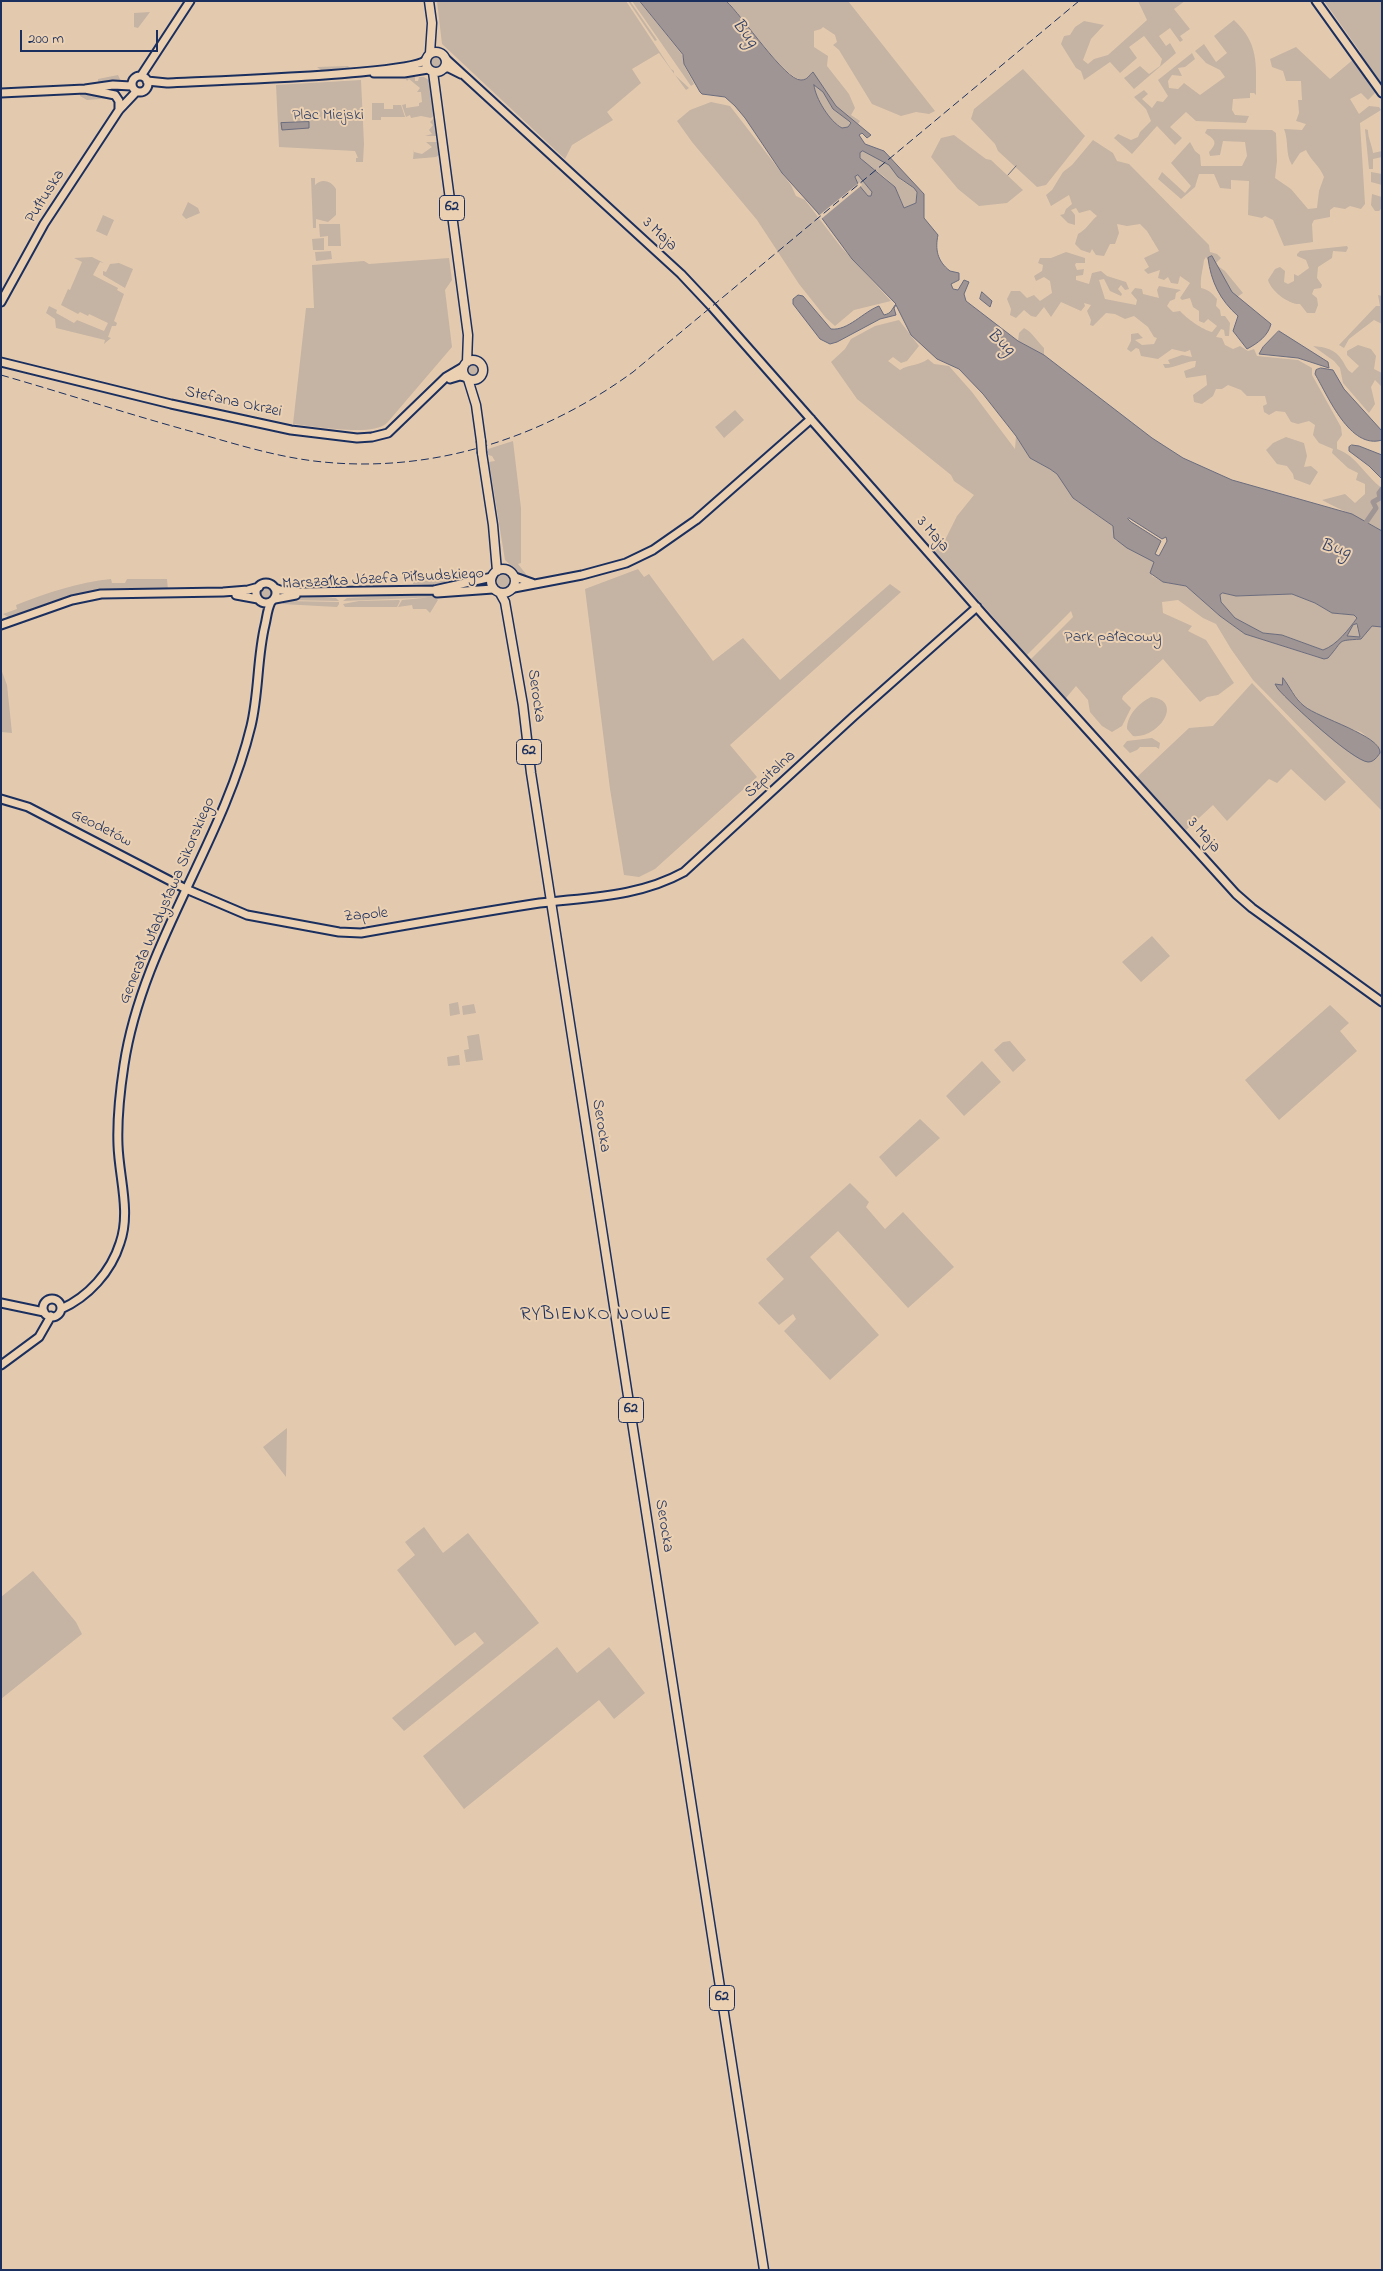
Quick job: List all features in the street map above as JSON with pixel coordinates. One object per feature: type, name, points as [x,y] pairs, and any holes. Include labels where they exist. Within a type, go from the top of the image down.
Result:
[{"type":"main road","points":[[429,1],[432,23],[443,55],[436,70]]},
{"type":"main road","points":[[432,23],[428,57],[436,70]]},
{"type":"main road","points":[[428,57],[443,55]]},
{"type":"main road","name":"62","points":[[436,70],[459,228],[459,255],[468,335],[473,356],[483,368],[483,373],[479,379],[476,405]]},
{"type":"main road","name":"62","points":[[468,335],[465,364],[467,378],[476,405],[493,525],[502,563],[515,577],[512,590]]},
{"type":"main road","points":[[465,364],[477,360]]},
{"type":"main road","points":[[467,378],[479,379]]},
{"type":"main road","name":"62","points":[[493,525],[496,591]]},
{"type":"main road","points":[[494,574],[508,570]]},
{"type":"main road","points":[[496,591],[512,590]]},
{"type":"main road","name":"Serocka","points":[[512,590],[514,648]]},
{"type":"main road","name":"Serocka","points":[[496,591],[504,601],[514,648],[531,773],[764,2270]]},
{"type":"street","points":[[113,85],[143,92],[143,80],[152,58],[190,1]]},
{"type":"street","points":[[1316,1],[1382,93]]},
{"type":"street","name":"3 Maja","points":[[443,55],[681,274],[977,607],[1236,894],[1252,908],[1382,1002]]},
{"type":"street","points":[[1,93],[85,89],[143,80],[167,83],[364,72],[414,66],[428,57]]},
{"type":"street","name":"3 Maja","points":[[436,70],[449,68],[467,78]]},
{"type":"street","points":[[364,72],[385,74],[436,70]]},
{"type":"street","points":[[133,89],[143,80]]},
{"type":"street","points":[[85,89],[115,95],[119,101],[119,110]]},
{"type":"street","name":"Pułtuska","points":[[1,302],[44,224],[133,89]]},
{"type":"street","name":"Stefana Okrzei","points":[[1,362],[171,404],[291,430],[340,437],[372,437],[388,432],[446,377],[465,364]]},
{"type":"street","points":[[442,382],[455,376],[467,378]]},
{"type":"street","points":[[512,590],[532,583],[582,575],[626,563],[653,550],[696,520],[811,419]]},
{"type":"street","name":"Marszałka Józefa Piłsudskiego","points":[[275,588],[300,592],[434,590],[494,574]]},
{"type":"street","points":[[515,577],[532,583]]},
{"type":"street","points":[[1,625],[72,600],[100,594],[223,592],[248,590],[267,583],[275,588],[276,594],[273,601],[223,592]]},
{"type":"street","points":[[259,586],[256,592],[259,600]]},
{"type":"street","name":"Marszałka Józefa Piłsudskiego","points":[[273,601],[297,595],[496,591]]},
{"type":"street","name":"Generała Władysława Sikorskiego","points":[[259,600],[263,632]]},
{"type":"street","name":"Generała Władysława Sikorskiego","points":[[47,1314],[56,1315],[60,1306],[75,1302],[107,1271],[116,1255],[122,1238],[124,1211],[118,1138],[125,1058],[142,993],[246,748],[256,699],[263,632],[273,601]]},
{"type":"street","name":"Szpitalna","points":[[552,902],[651,888],[684,872],[854,716],[977,607]]},
{"type":"street","name":"Geodetów","points":[[1,799],[18,803],[36,811],[186,889]]},
{"type":"street","name":"Zapole","points":[[186,889],[253,918],[339,932],[361,933],[552,902]]},
{"type":"street","points":[[14,1305],[37,1305],[52,1299],[60,1306]]},
{"type":"street","points":[[1,1365],[32,1342],[47,1314],[45,1302]]},
{"type":"street","points":[[1,1303],[47,1314]]},
{"type":"green space","points":[[437,1],[626,1],[674,71],[674,74],[659,53],[632,69],[641,83],[607,112],[613,120],[572,145],[565,159],[442,44]]},
{"type":"green space","points":[[628,1],[630,1],[657,40],[655,41]]},
{"type":"green space","points":[[632,1],[640,1],[683,56],[684,65],[694,84],[691,86]]},
{"type":"green space","points":[[726,1],[848,1],[935,111],[929,114],[916,112],[901,116],[872,104],[839,50],[833,45],[837,42],[835,35],[823,27],[814,31],[814,47],[828,56],[827,66],[849,94],[855,108],[851,115],[860,121],[858,124],[855,123],[836,106],[810,75],[805,80],[796,78],[786,71]]},
{"type":"green space","points":[[1138,1],[1185,1],[1174,9],[1190,29],[1180,36],[1183,40],[1180,42],[1170,28],[1159,36],[1166,46],[1170,43],[1176,53],[1134,89],[1124,78],[1140,66],[1149,74],[1160,66],[1162,59],[1144,36],[1129,47],[1137,58],[1120,73],[1110,62],[1084,80],[1081,71],[1076,68],[1061,44],[1064,36],[1070,35],[1075,27],[1084,21],[1104,25],[1091,39],[1083,60],[1088,64],[1094,59],[1108,55],[1147,20]]},
{"type":"green space","points":[[1324,1],[1382,1],[1382,94],[1375,93],[1368,100],[1361,93],[1350,99],[1359,114],[1369,106],[1379,107],[1381,110],[1360,123],[1365,204],[1361,209],[1350,206],[1345,209],[1334,207],[1330,210],[1330,217],[1314,220],[1312,224],[1313,242],[1284,246],[1273,220],[1265,216],[1262,218],[1248,215],[1249,181],[1231,180],[1231,189],[1220,188],[1214,174],[1199,174],[1195,187],[1181,199],[1158,179],[1162,172],[1185,193],[1191,186],[1171,163],[1190,142],[1195,151],[1200,155],[1201,166],[1242,166],[1247,156],[1245,142],[1223,141],[1220,155],[1210,156],[1209,152],[1215,143],[1205,133],[1207,129],[1272,130],[1276,133],[1277,161],[1275,178],[1291,189],[1308,209],[1317,208],[1319,191],[1324,177],[1306,150],[1300,153],[1292,165],[1288,156],[1284,129],[1302,130],[1306,124],[1296,121],[1299,113],[1298,100],[1302,100],[1301,81],[1286,81],[1283,71],[1272,67],[1270,59],[1296,47],[1330,79],[1361,53]]},
{"type":"green space","points":[[150,12],[138,28],[134,27],[134,13]]},
{"type":"green space","points":[[1234,20],[1248,37],[1256,64],[1256,95],[1250,93],[1250,98],[1233,99],[1232,110],[1235,115],[1249,116],[1246,123],[1196,121],[1186,112],[1170,127],[1182,138],[1175,145],[1157,126],[1132,154],[1114,138],[1118,134],[1131,140],[1138,137],[1140,132],[1151,121],[1146,109],[1134,97],[1144,90],[1148,94],[1142,99],[1152,108],[1157,101],[1163,102],[1168,96],[1158,80],[1192,53],[1195,59],[1185,67],[1178,68],[1182,76],[1172,75],[1168,81],[1169,88],[1178,89],[1184,83],[1200,95],[1225,77],[1220,70],[1206,63],[1195,51],[1204,44],[1216,62],[1227,53],[1214,36]]},
{"type":"green space","points":[[433,55],[439,55],[443,62],[439,69],[433,69],[429,65],[429,59]]},
{"type":"green space","points":[[348,66],[350,68],[321,70],[317,67]]},
{"type":"green space","points":[[1023,69],[1085,136],[1046,185],[1037,187],[998,151],[995,144],[971,119],[974,109]]},
{"type":"green space","points":[[118,75],[121,81],[98,83],[98,79]]},
{"type":"green space","points":[[675,75],[689,88],[686,90]]},
{"type":"green space","points":[[405,77],[415,77],[415,81],[418,81],[419,77],[424,77],[432,82],[436,114],[431,118],[421,116],[411,118],[410,115],[406,117],[402,105],[406,104],[406,108],[419,106],[419,103],[422,102],[421,92],[417,92],[420,88],[409,79],[407,81]]},
{"type":"green space","name":"Plac Miejski","points":[[361,80],[363,162],[356,162],[356,158],[358,158],[355,151],[279,147],[276,85]]},
{"type":"green space","points":[[814,85],[823,92],[833,109],[851,123],[848,127],[842,128],[837,125],[828,115],[820,103]]},
{"type":"green space","points":[[80,93],[114,98],[87,100],[80,96]]},
{"type":"green space","points":[[711,102],[730,106],[791,185],[796,196],[805,200],[841,247],[891,301],[854,310],[835,326],[826,318],[799,284],[757,220],[692,142],[677,121],[690,110]]},
{"type":"green space","points":[[372,103],[384,103],[384,109],[393,109],[393,105],[401,105],[405,117],[381,117],[381,120],[372,120]]},
{"type":"green space","points":[[436,116],[438,136],[425,136],[432,134],[429,130],[433,125],[430,122]]},
{"type":"green space","points":[[1365,129],[1368,130],[1373,153],[1382,151],[1382,157],[1373,159],[1373,169],[1369,169]]},
{"type":"green space","points":[[954,135],[986,159],[991,160],[1023,190],[1007,203],[979,206],[958,189],[931,157],[941,138]]},
{"type":"green space","points":[[1093,140],[1113,153],[1117,161],[1129,164],[1209,245],[1210,252],[1217,254],[1221,258],[1215,264],[1225,271],[1243,293],[1234,299],[1206,257],[1201,288],[1210,292],[1217,299],[1216,306],[1220,310],[1221,316],[1225,316],[1230,323],[1229,336],[1225,336],[1224,330],[1221,329],[1216,337],[1222,338],[1225,345],[1233,349],[1240,346],[1248,351],[1254,349],[1257,356],[1298,360],[1312,368],[1312,375],[1341,427],[1342,435],[1337,442],[1337,449],[1356,461],[1382,488],[1382,531],[1322,500],[1345,494],[1355,503],[1365,494],[1365,484],[1356,480],[1358,473],[1348,468],[1332,453],[1333,449],[1319,443],[1313,435],[1315,425],[1309,421],[1298,424],[1291,422],[1285,412],[1276,411],[1269,415],[1264,412],[1263,406],[1267,404],[1265,396],[1247,396],[1241,390],[1228,385],[1222,389],[1216,389],[1213,396],[1202,404],[1194,402],[1193,395],[1207,385],[1206,375],[1186,378],[1184,371],[1195,367],[1196,361],[1169,368],[1165,368],[1163,364],[1170,364],[1168,360],[1182,355],[1192,357],[1190,350],[1185,352],[1172,349],[1158,359],[1141,356],[1139,349],[1136,348],[1131,352],[1127,349],[1131,341],[1131,334],[1138,333],[1143,338],[1135,340],[1142,345],[1154,344],[1157,338],[1154,337],[1148,327],[1134,316],[1125,319],[1115,314],[1106,313],[1093,326],[1090,325],[1091,320],[1087,311],[1091,305],[1084,303],[1085,306],[1081,311],[1061,302],[1051,317],[1044,307],[1036,317],[1031,316],[1024,310],[1016,318],[1010,315],[1011,309],[1007,299],[1011,291],[1020,291],[1027,298],[1034,295],[1040,301],[1052,293],[1050,281],[1044,277],[1036,281],[1034,276],[1042,271],[1043,265],[1038,263],[1040,258],[1051,258],[1066,252],[1085,258],[1085,263],[1076,263],[1075,265],[1077,270],[1084,269],[1083,275],[1076,276],[1076,280],[1089,284],[1092,273],[1101,271],[1107,276],[1126,282],[1129,289],[1125,290],[1121,285],[1118,289],[1122,294],[1121,296],[1110,291],[1104,279],[1099,280],[1105,299],[1136,305],[1137,300],[1131,293],[1135,288],[1142,289],[1143,294],[1159,298],[1157,290],[1159,286],[1181,290],[1176,293],[1175,299],[1170,301],[1167,306],[1173,312],[1180,311],[1204,329],[1212,332],[1217,326],[1208,319],[1204,323],[1199,321],[1199,311],[1193,307],[1190,298],[1182,300],[1180,298],[1190,283],[1180,276],[1178,284],[1171,283],[1168,277],[1164,280],[1158,278],[1160,270],[1148,274],[1144,270],[1149,267],[1144,258],[1159,251],[1147,231],[1140,224],[1127,226],[1117,224],[1119,233],[1115,244],[1110,244],[1104,256],[1096,255],[1092,249],[1090,253],[1081,250],[1075,244],[1078,234],[1097,216],[1090,210],[1079,213],[1076,208],[1071,210],[1075,215],[1075,225],[1068,223],[1060,215],[1064,214],[1066,209],[1072,204],[1069,195],[1051,206],[1046,195],[1052,190],[1063,172],[1072,165]]},
{"type":"green space","points":[[426,142],[439,142],[440,154],[436,157],[413,159],[414,149],[414,152],[422,154],[432,147]]},
{"type":"green space","points":[[861,151],[869,152],[889,165],[901,180],[916,190],[916,203],[904,208],[893,186],[886,178],[863,161],[859,154]]},
{"type":"green space","points":[[1371,172],[1382,174],[1382,185],[1371,182]]},
{"type":"green space","points":[[858,175],[872,192],[871,196],[868,196],[858,184],[855,177]]},
{"type":"green space","points":[[311,178],[315,178],[315,185],[326,181],[336,189],[336,215],[328,222],[316,219],[316,228],[313,228]]},
{"type":"green space","points":[[1372,194],[1382,197],[1382,208],[1379,211],[1375,211],[1371,205]]},
{"type":"green space","points":[[188,202],[198,208],[200,213],[186,219],[182,215]]},
{"type":"green space","points":[[103,215],[114,220],[107,236],[96,231]]},
{"type":"green space","points":[[319,224],[340,224],[341,246],[328,246],[328,236],[320,237]]},
{"type":"green space","points":[[324,238],[324,250],[313,250],[312,239]]},
{"type":"green space","points":[[1347,246],[1346,252],[1333,251],[1332,258],[1318,267],[1317,278],[1322,285],[1321,288],[1314,289],[1312,294],[1317,298],[1318,305],[1315,313],[1307,313],[1300,304],[1286,300],[1273,289],[1268,280],[1275,269],[1280,267],[1285,271],[1284,282],[1288,284],[1294,281],[1294,274],[1298,276],[1309,268],[1306,260],[1297,256],[1300,251]]},
{"type":"green space","points":[[331,251],[332,259],[316,261],[315,252]]},
{"type":"green space","points":[[92,257],[104,263],[100,262],[93,275],[118,288],[117,290],[124,294],[114,321],[117,323],[116,326],[112,326],[108,337],[111,338],[104,344],[105,340],[56,328],[55,319],[46,313],[49,306],[57,310],[56,313],[74,323],[77,320],[104,331],[108,323],[89,314],[88,316],[80,312],[78,314],[61,305],[68,289],[70,290],[82,262],[74,258]]},
{"type":"green space","points":[[449,258],[452,280],[445,290],[452,347],[387,423],[380,427],[356,430],[293,424],[306,308],[314,308],[312,265],[364,261],[369,264]]},
{"type":"green space","points":[[119,263],[133,269],[125,288],[103,275],[103,271],[106,272],[110,264]]},
{"type":"green space","points":[[1378,295],[1382,296],[1382,324],[1374,320],[1349,339],[1344,348],[1339,345],[1376,306],[1380,306]]},
{"type":"green space","name":"Park pałacowy","points":[[899,320],[919,346],[907,361],[901,363],[893,357],[888,361],[900,370],[928,359],[934,364],[949,366],[972,392],[1015,449],[1016,436],[1030,458],[1057,474],[1073,498],[1114,527],[1115,540],[1152,559],[1154,562],[1151,570],[1152,576],[1163,582],[1186,586],[1220,616],[1245,634],[1320,658],[1345,638],[1357,639],[1364,636],[1371,627],[1382,627],[1382,811],[1253,680],[1216,624],[1203,618],[1178,600],[1162,602],[1163,613],[1192,626],[1188,631],[1206,640],[1234,683],[1218,695],[1207,697],[1200,702],[1163,659],[1123,696],[1122,699],[1131,708],[1122,726],[1112,732],[1102,726],[1090,712],[1088,700],[1076,686],[1066,698],[1031,659],[1073,617],[1071,611],[1027,655],[935,551],[946,538],[957,516],[974,495],[954,481],[951,475],[857,399],[831,362],[845,349],[851,339],[875,326]],"holes":[[[1285,681],[1303,706],[1332,722],[1361,732],[1378,746],[1345,749],[1278,689],[1276,685],[1282,685]]]},
{"type":"green space","points":[[1024,328],[1044,348],[1044,355],[1018,341],[1019,333]]},
{"type":"green space","points":[[1358,345],[1371,349],[1376,356],[1374,369],[1382,373],[1382,387],[1375,380],[1371,387],[1375,404],[1369,413],[1343,383],[1340,368],[1334,361],[1313,346],[1333,351],[1352,373],[1359,366],[1347,355],[1347,351]]},
{"type":"green space","points":[[473,363],[478,365],[480,370],[478,375],[473,377],[468,375],[466,370],[468,365]]},
{"type":"green space","points":[[735,410],[744,420],[724,438],[715,427]]},
{"type":"green space","points":[[1286,437],[1304,443],[1307,456],[1304,467],[1311,466],[1318,472],[1310,485],[1294,479],[1287,466],[1277,464],[1266,450],[1273,443]]},
{"type":"green space","points":[[513,441],[521,508],[521,563],[518,564],[529,578],[525,578],[505,560],[489,462],[495,461],[492,456],[488,455],[488,449]]},
{"type":"green space","points":[[638,569],[644,577],[649,574],[713,661],[743,638],[780,680],[890,584],[901,592],[730,745],[757,777],[655,869],[639,877],[624,875],[610,789],[585,589]]},
{"type":"green space","points":[[438,571],[439,574],[444,573],[446,581],[442,584],[413,584],[414,573],[417,573],[419,577],[425,576],[425,573],[427,576],[431,575],[432,572],[433,575],[437,574]]},
{"type":"green space","points":[[503,571],[510,574],[513,581],[510,588],[503,591],[496,588],[493,581],[496,574]]},
{"type":"green space","points":[[111,579],[112,583],[125,583],[127,579],[167,579],[168,590],[102,591],[10,618],[3,614],[17,609],[16,605],[51,592],[75,585]]},
{"type":"green space","points":[[264,587],[268,587],[272,593],[268,599],[264,599],[260,595],[260,591]]},
{"type":"green space","points":[[1223,593],[1236,596],[1293,594],[1315,603],[1332,613],[1355,615],[1357,617],[1343,636],[1323,650],[1283,635],[1263,633],[1235,618],[1221,602],[1220,595]]},
{"type":"green space","points":[[434,594],[438,597],[343,601],[347,598]]},
{"type":"green space","points":[[310,596],[336,598],[339,601],[288,600],[287,598]]},
{"type":"green space","points":[[434,597],[438,600],[430,613],[426,609],[413,609],[412,605],[398,607],[402,600]]},
{"type":"green space","points":[[285,601],[339,602],[339,604],[337,607],[282,604]]},
{"type":"green space","points":[[359,601],[400,601],[397,607],[345,607],[343,604]]},
{"type":"green space","points":[[503,611],[522,718],[533,805],[505,623],[503,621]]},
{"type":"green space","points":[[1356,624],[1360,637],[1347,636],[1353,625]]},
{"type":"green space","points":[[1,669],[7,685],[12,733],[1,732]]},
{"type":"green space","points":[[1252,683],[1346,782],[1325,801],[1291,769],[1277,783],[1269,779],[1227,821],[1213,805],[1186,830],[1137,777],[1189,728],[1213,726]]},
{"type":"green space","points":[[1151,697],[1161,700],[1166,705],[1167,712],[1164,719],[1151,732],[1133,736],[1127,729],[1131,714],[1138,706]]},
{"type":"green space","points":[[1152,738],[1160,743],[1159,749],[1156,747],[1140,747],[1130,753],[1123,746],[1127,741]]},
{"type":"green space","points":[[1152,936],[1170,956],[1141,982],[1122,962]]},
{"type":"green space","points":[[458,1002],[460,1014],[450,1016],[449,1004]]},
{"type":"green space","points":[[474,1004],[476,1013],[463,1015],[462,1006]]},
{"type":"green space","points":[[1330,1005],[1349,1023],[1340,1031],[1357,1051],[1279,1120],[1245,1080]]},
{"type":"green space","points":[[479,1034],[483,1060],[466,1062],[464,1050],[469,1049],[467,1036]]},
{"type":"green space","points":[[1010,1041],[1026,1060],[1013,1072],[994,1050],[1003,1042]]},
{"type":"green space","points":[[459,1055],[460,1065],[448,1066],[447,1057]]},
{"type":"green space","points":[[982,1061],[1001,1082],[964,1116],[946,1096]]},
{"type":"green space","points":[[920,1119],[940,1138],[896,1177],[879,1157]]},
{"type":"green space","points":[[850,1183],[869,1202],[866,1207],[885,1229],[903,1212],[954,1267],[908,1308],[838,1231],[810,1257],[879,1335],[830,1380],[784,1331],[796,1319],[793,1314],[779,1325],[758,1303],[784,1279],[766,1259]]},
{"type":"green space","points":[[287,1428],[286,1477],[263,1447]]},
{"type":"green space","points":[[424,1527],[443,1553],[468,1533],[539,1623],[404,1731],[392,1718],[484,1643],[475,1632],[455,1646],[397,1570],[415,1555],[405,1542]]},
{"type":"green space","points":[[33,1571],[76,1622],[82,1634],[1,1699],[1,1597]]},
{"type":"green space","points":[[557,1647],[577,1673],[609,1647],[645,1693],[614,1719],[599,1700],[464,1809],[423,1756]]},
{"type":"water","name":"Bug","points":[[640,1],[726,1],[785,70],[801,80],[807,78],[813,72],[836,106],[871,135],[867,138],[862,133],[859,135],[865,144],[884,151],[924,194],[924,218],[938,235],[937,250],[940,259],[950,271],[959,273],[959,280],[951,284],[953,289],[958,290],[964,280],[969,282],[964,294],[966,301],[1018,341],[1044,355],[1152,438],[1183,458],[1232,480],[1352,514],[1382,531],[1382,627],[1372,626],[1361,639],[1341,642],[1328,658],[1324,659],[1245,634],[1220,616],[1186,586],[1163,582],[1150,573],[1154,562],[1127,548],[1114,538],[1113,526],[1073,498],[1057,474],[1030,458],[1016,436],[983,394],[959,369],[937,359],[911,335],[896,305],[894,308],[896,315],[880,319],[837,342],[830,344],[820,339],[793,304],[793,299],[798,295],[803,296],[831,329],[843,327],[879,306],[884,315],[887,314],[896,304],[852,259],[818,213],[782,173],[735,106],[725,97],[702,94],[700,92],[684,64],[683,55]],"holes":[[[814,85],[823,92],[833,109],[851,123],[848,127],[842,128],[833,121],[820,103]],[[863,151],[889,165],[898,177],[917,192],[916,203],[904,208],[895,187],[860,158],[860,153]],[[858,175],[872,192],[871,196],[868,196],[855,177]],[[1128,519],[1162,539],[1166,537],[1167,541],[1159,556],[1155,554],[1161,541]],[[1223,593],[1236,596],[1292,594],[1315,603],[1332,613],[1354,615],[1357,618],[1338,641],[1323,650],[1282,635],[1263,633],[1235,618],[1221,602],[1220,595]],[[1357,624],[1360,637],[1347,636],[1353,625]]]},
{"type":"water","points":[[309,122],[309,128],[282,130],[281,123]]},
{"type":"water","points":[[1212,256],[1232,292],[1271,324],[1268,332],[1262,339],[1247,349],[1233,331],[1238,316],[1226,304],[1214,283],[1208,258]]},
{"type":"water","points":[[982,292],[992,301],[990,307],[980,299]]},
{"type":"water","points":[[1279,331],[1328,362],[1329,368],[1298,358],[1259,354],[1263,347]]},
{"type":"water","points":[[1321,368],[1333,370],[1344,389],[1382,431],[1382,440],[1370,441],[1360,437],[1341,419],[1315,374],[1316,370]]},
{"type":"water","points":[[1352,445],[1382,455],[1382,479],[1369,466],[1349,451],[1349,447]]},
{"type":"water","points":[[1283,678],[1295,696],[1311,711],[1371,740],[1378,747],[1380,753],[1376,758],[1368,762],[1360,759],[1322,730],[1278,689],[1275,684],[1282,685]]},
{"type":"pier","points":[[860,182],[862,185],[820,220],[817,217]]},
{"type":"waterway","points":[[1008,175],[1016,166]]},
{"type":"waterway","points":[[1367,521],[1376,508],[1373,502],[1380,498],[1379,493],[1382,489]]},
{"type":"railway","points":[[1,375],[240,445],[314,461],[357,464],[399,462],[441,457],[482,447],[522,433],[561,416],[598,396],[633,372],[1079,1]]},
{"type":"district","name":"RYBIENKO NOWE","points":[[596,1316]]}]
